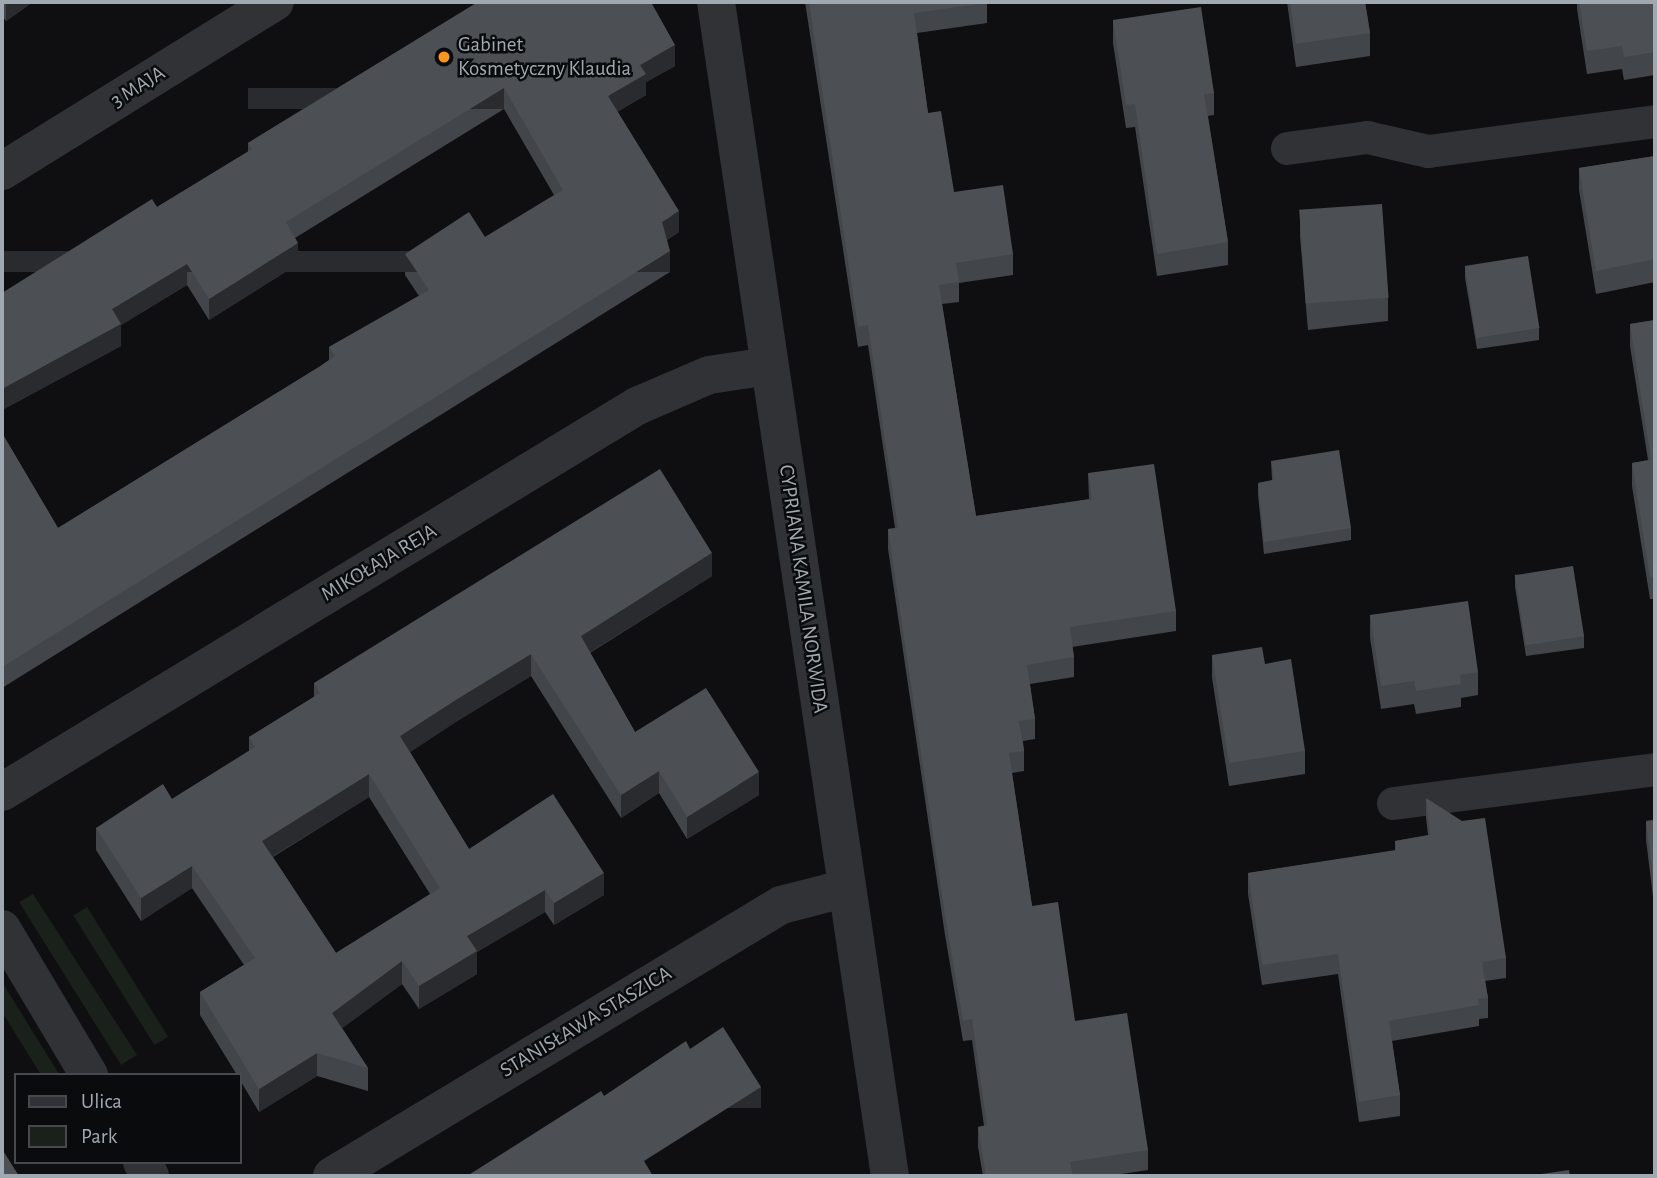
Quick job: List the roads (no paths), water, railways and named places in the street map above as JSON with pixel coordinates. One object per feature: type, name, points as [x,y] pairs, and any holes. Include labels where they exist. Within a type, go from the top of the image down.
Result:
[{"type":"street","name":"3 MAJA","points":[[2,171],[275,2]]},
{"type":"street","name":"CYPRIANA KAMILA NORWIDA","points":[[716,2],[890,1176]]},
{"type":"street","name":"MIKOŁAJA REJA","points":[[2,792],[637,406],[709,375],[769,366]]},
{"type":"street","name":"STANISŁAWA STASZICA","points":[[332,1176],[780,905],[848,888]]},
{"type":"street","points":[[2,929],[88,1073]]},
{"type":"lane","points":[[1287,148],[1367,137],[1428,152],[1655,121]]},
{"type":"lane","points":[[1393,803],[1655,769]]},
{"type":"place","name":"Gabinet Kosmetyczny Klaudia","points":[[444,57]]}]
